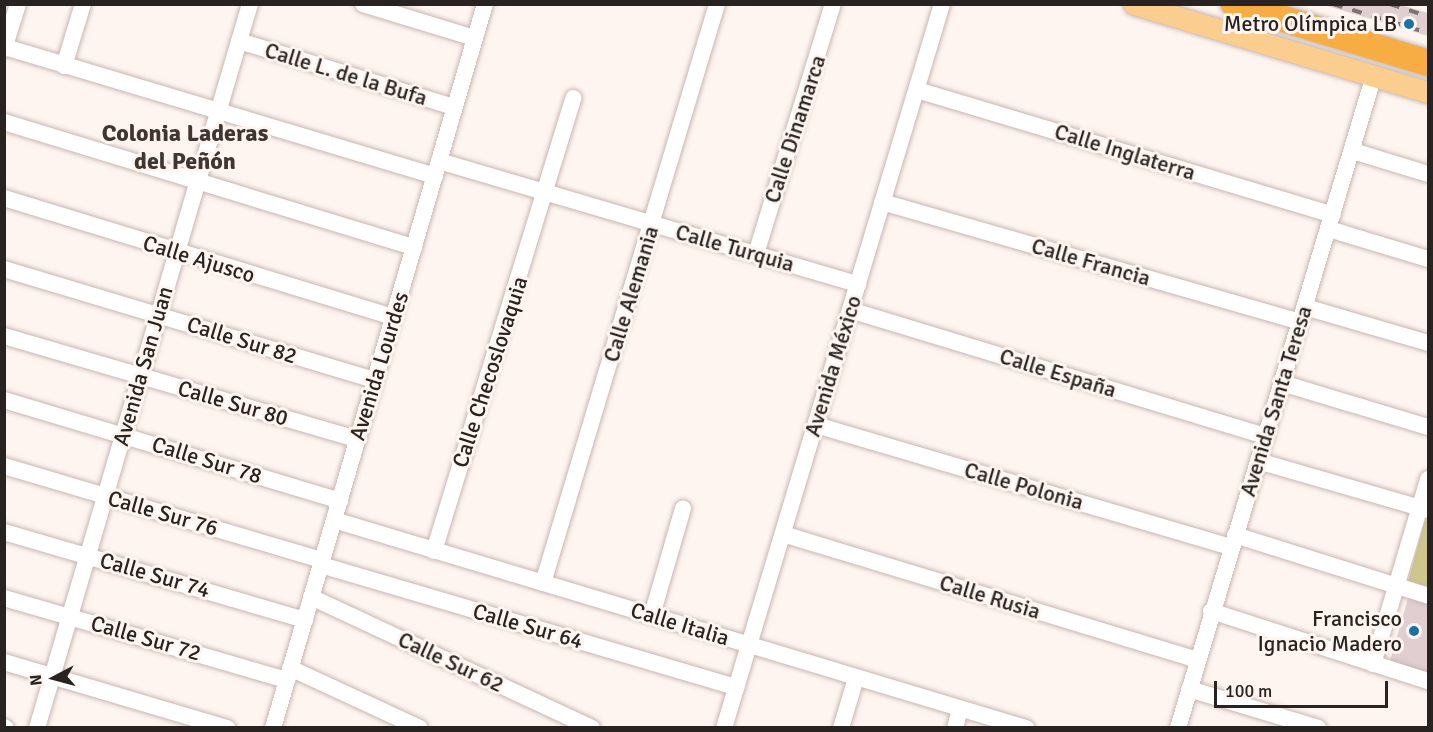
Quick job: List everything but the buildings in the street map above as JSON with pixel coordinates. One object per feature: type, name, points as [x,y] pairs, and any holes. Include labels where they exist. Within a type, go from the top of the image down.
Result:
[{"type":"highway","points":[[1234,4],[1428,63]]},
{"type":"main road","points":[[1134,4],[1428,92]]},
{"type":"street","points":[[64,66],[83,4]]},
{"type":"street","name":"Avenida San Juan","points":[[37,728],[250,4]]},
{"type":"street","points":[[363,4],[474,38]]},
{"type":"street","name":"Avenida Lourdes","points":[[273,728],[485,4]]},
{"type":"street","name":"Calle Alemania","points":[[543,583],[717,4]]},
{"type":"street","name":"Calle Dinamarca","points":[[756,254],[834,4]]},
{"type":"street","name":"Avenida México","points":[[724,728],[882,202],[918,90],[942,4]]},
{"type":"street","points":[[5,48],[13,8]]},
{"type":"street","name":"Calle L. de la Bufa","points":[[239,41],[454,106]]},
{"type":"street","name":"Calle Turquia","points":[[5,48],[218,111],[545,194],[858,284]]},
{"type":"street","name":"Avenida Santa Teresa","points":[[1178,728],[1211,611],[1353,151],[1374,75]]},
{"type":"street","name":"Calle Inglaterra","points":[[918,90],[1331,222],[1428,259]]},
{"type":"street","name":"Calle Checoslovaquia","points":[[434,551],[573,98]]},
{"type":"street","points":[[4,122],[414,247]]},
{"type":"street","points":[[1353,151],[1428,174]]},
{"type":"street","name":"Calle Ajusco","points":[[4,198],[176,253],[394,317]]},
{"type":"street","name":"Calle Francia","points":[[882,202],[1302,314],[1428,343]]},
{"type":"street","name":"Calle Sur 82","points":[[4,269],[375,380]]},
{"type":"street","name":"Calle España","points":[[850,310],[1266,436]]},
{"type":"street","name":"Calle Sur 80","points":[[4,336],[357,439]]},
{"type":"street","points":[[1282,383],[1428,427]]},
{"type":"street","name":"Calle Sur 78","points":[[4,400],[340,501]]},
{"type":"street","name":"Calle Polonia","points":[[816,424],[1428,596]]},
{"type":"street","points":[[1258,460],[1424,509]]},
{"type":"street","name":"Calle Sur 76","points":[[4,466],[321,563]]},
{"type":"street","points":[[1372,664],[1395,587],[1424,509],[1428,479]]},
{"type":"street","points":[[652,615],[683,508]]},
{"type":"street","name":"Calle Italia","points":[[334,520],[1026,728]]},
{"type":"street","name":"Calle Sur 74","points":[[4,531],[305,620]]},
{"type":"street","name":"Calle Rusia","points":[[783,534],[1197,660]]},
{"type":"street","name":"Calle Sur 64","points":[[321,563],[736,687]]},
{"type":"street","name":"Calle Sur 62","points":[[311,597],[592,728]]},
{"type":"street","name":"Calle Sur 72","points":[[4,598],[289,674],[420,728]]},
{"type":"street","points":[[1211,611],[1428,681]]},
{"type":"street","points":[[4,662],[227,728]]},
{"type":"street","points":[[842,728],[856,678]]},
{"type":"street","points":[[1189,688],[1318,728]]},
{"type":"street","points":[[955,728],[960,709]]},
{"type":"shaded area","points":[[1425,520],[1428,521],[1428,591],[1407,585]]},
{"type":"railway","points":[[1333,4],[1428,33]]},
{"type":"railway","points":[[1390,4],[1428,16]]},
{"type":"place","name":"Metro Olímpica LB","points":[[1409,24]]},
{"type":"place","name":"Francisco Ignacio Madero","points":[[1414,631]]},
{"type":"district","name":"Colonia Laderas del Peñón","points":[[185,148]]}]
